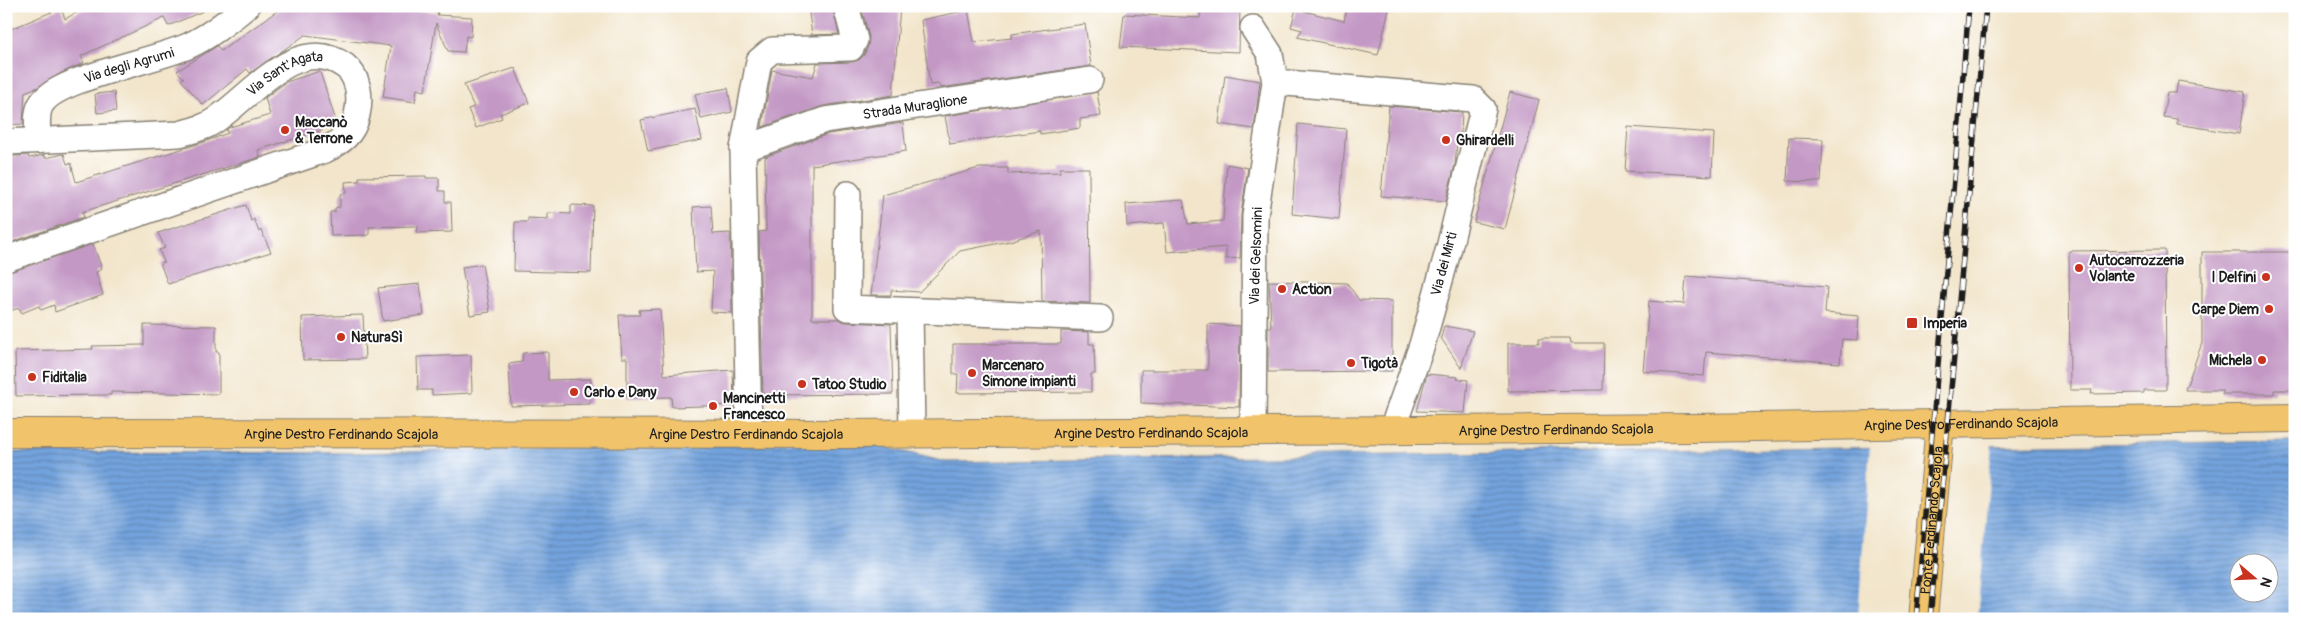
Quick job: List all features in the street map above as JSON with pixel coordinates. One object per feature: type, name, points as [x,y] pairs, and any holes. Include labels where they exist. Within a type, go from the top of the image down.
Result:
[{"type":"main road","name":"Argine Destro Ferdinando Scajola","points":[[6,433],[1253,431],[1709,428],[2295,418]]},
{"type":"main road","name":"Ponte Ferdinando Scajola","points":[[1923,619],[1940,423]]},
{"type":"street","name":"Via degli Agrumi","points":[[38,140],[38,111],[41,103],[51,93],[84,79],[163,56],[189,45],[210,34],[247,6]]},
{"type":"street","points":[[749,433],[743,148],[759,61],[772,50],[851,48],[855,40],[846,6]]},
{"type":"street","name":"Via dei Gelsomini","points":[[1253,28],[1270,54],[1275,82],[1255,216],[1253,431]]},
{"type":"street","name":"Via Sant'Agata","points":[[6,142],[179,134],[197,129],[223,114],[280,69],[307,56],[322,57],[339,62],[348,68],[355,77],[358,86],[359,106],[352,129],[346,138],[325,150],[6,259]]},
{"type":"street","name":"Strada Muraglione","points":[[743,148],[825,120],[1090,80]]},
{"type":"street","name":"Via dei Mirti","points":[[1275,82],[1473,100],[1483,109],[1450,248],[1422,346],[1392,430]]},
{"type":"street","points":[[848,194],[847,308],[1100,318]]},
{"type":"street","points":[[910,311],[912,432]]},
{"type":"water","points":[[860,441],[946,462],[2295,441],[2295,619],[6,619],[6,452],[355,453]]},
{"type":"pier","points":[[1992,443],[1977,619],[1858,619],[1870,445]]},
{"type":"building","points":[[89,6],[215,6],[168,26],[164,18],[81,56],[84,63],[25,92],[23,124],[6,125],[6,31],[61,8],[65,19]]},
{"type":"building","points":[[284,6],[387,6],[400,8],[399,10],[438,12],[437,15],[472,17],[471,37],[466,36],[464,52],[448,51],[436,23],[425,91],[417,89],[415,102],[383,97],[391,46],[305,35],[250,73],[247,69],[203,105],[181,80],[184,78],[177,71],[217,46],[221,51]]},
{"type":"building","points":[[808,6],[832,6],[839,34],[812,35]]},
{"type":"building","points":[[861,6],[900,6],[893,95],[823,106],[762,127],[772,70],[813,77],[817,63],[852,62],[859,60],[864,55],[869,37]]},
{"type":"building","points":[[1201,6],[1240,6],[1239,52],[1120,47],[1124,14],[1200,18]]},
{"type":"building","points":[[1347,6],[1390,6],[1378,55],[1297,37],[1302,30],[1291,27],[1296,9],[1344,21]]},
{"type":"building","points":[[968,10],[974,42],[1012,38],[1012,34],[1085,24],[1091,66],[940,88],[939,84],[930,85],[921,20]]},
{"type":"building","points":[[515,68],[529,103],[500,114],[502,118],[476,128],[468,109],[474,107],[464,85]]},
{"type":"building","points":[[320,72],[336,121],[322,125],[323,130],[258,150],[260,157],[82,212],[84,217],[6,244],[6,159],[28,155],[29,158],[45,155],[45,158],[64,154],[67,164],[71,163],[76,182],[204,142],[228,133],[226,130],[230,127],[270,115],[265,98],[286,82]]},
{"type":"building","points":[[1225,75],[1260,81],[1254,129],[1219,124]]},
{"type":"building","points":[[2178,81],[2245,92],[2239,134],[2177,124],[2177,119],[2163,117],[2167,93],[2176,93]]},
{"type":"building","points":[[728,88],[732,112],[701,119],[695,94]]},
{"type":"building","points":[[114,92],[116,111],[97,113],[95,94]]},
{"type":"building","points":[[1097,92],[1101,116],[1080,119],[1080,128],[1040,134],[1040,131],[950,144],[945,116]]},
{"type":"building","points":[[1510,92],[1539,100],[1505,229],[1474,222]]},
{"type":"building","points":[[1389,106],[1462,112],[1461,133],[1458,133],[1455,164],[1446,201],[1381,196]]},
{"type":"building","points":[[695,109],[702,140],[648,151],[641,120]]},
{"type":"building","points":[[903,123],[906,151],[812,165],[812,319],[838,319],[846,322],[891,324],[893,394],[763,395],[759,232],[766,231],[765,157],[828,134]]},
{"type":"building","points":[[1298,124],[1346,129],[1339,219],[1292,214]]},
{"type":"building","points":[[1628,127],[1714,133],[1712,176],[1625,171]]},
{"type":"building","points":[[1789,138],[1823,139],[1821,182],[1787,181]]},
{"type":"building","points":[[1227,164],[1248,168],[1241,214],[1240,258],[1226,259],[1226,247],[1167,252],[1164,223],[1127,226],[1126,204],[1183,200],[1188,224],[1223,221]]},
{"type":"building","points":[[979,168],[1008,168],[1008,174],[1060,172],[1060,168],[1089,168],[1090,303],[1042,301],[1041,231],[1010,241],[960,251],[919,292],[891,290],[891,295],[871,295],[883,195]]},
{"type":"building","points":[[426,176],[426,178],[439,178],[439,191],[445,191],[445,202],[451,202],[452,232],[417,233],[418,226],[369,227],[369,235],[331,236],[330,212],[335,212],[335,208],[340,207],[340,194],[346,193],[345,182],[359,181],[359,177]]},
{"type":"building","points":[[246,205],[251,221],[254,219],[259,232],[261,230],[271,252],[168,284],[160,263],[164,262],[159,250],[165,248],[158,233]]},
{"type":"building","points":[[571,205],[593,206],[591,273],[514,271],[515,222],[528,222],[528,218],[548,219],[548,213],[571,214]]},
{"type":"building","points":[[711,206],[713,234],[730,233],[732,313],[711,312],[713,271],[696,272],[693,207]]},
{"type":"building","points":[[93,244],[102,269],[96,272],[103,295],[55,312],[54,305],[41,310],[39,306],[22,313],[19,308],[6,312],[6,273]]},
{"type":"building","points":[[2165,250],[2166,390],[2144,390],[2144,393],[2091,394],[2092,390],[2070,390],[2069,251]]},
{"type":"building","points":[[2202,252],[2295,252],[2295,390],[2274,390],[2274,394],[2222,394],[2222,390],[2185,390],[2202,343]]},
{"type":"building","points":[[482,264],[490,312],[470,315],[462,267]]},
{"type":"building","points":[[1686,276],[1827,287],[1825,313],[1859,316],[1857,340],[1842,339],[1840,363],[1706,352],[1704,376],[1643,371],[1649,301],[1684,304]]},
{"type":"building","points":[[1269,281],[1347,283],[1359,300],[1392,301],[1392,371],[1268,372],[1268,327],[1271,327]]},
{"type":"building","points":[[420,284],[424,315],[383,321],[378,288]]},
{"type":"building","points":[[660,309],[664,375],[733,370],[734,405],[672,407],[671,397],[627,398],[627,358],[622,358],[619,315],[640,315],[639,310]]},
{"type":"building","points":[[363,315],[365,359],[303,360],[302,317]]},
{"type":"building","points":[[1208,324],[1240,326],[1239,407],[1141,403],[1141,370],[1208,370]]},
{"type":"building","points":[[144,325],[216,326],[216,352],[219,352],[219,394],[111,392],[111,395],[16,396],[15,351],[93,349],[92,346],[144,345]]},
{"type":"building","points":[[1444,326],[1473,331],[1461,368],[1441,338]]},
{"type":"building","points":[[1061,331],[1089,332],[1089,344],[1094,344],[1095,374],[1091,374],[1091,392],[957,393],[958,374],[953,374],[953,344],[1061,344]]},
{"type":"building","points":[[1539,338],[1570,338],[1571,343],[1604,343],[1603,390],[1508,391],[1508,343],[1539,343]]},
{"type":"building","points":[[548,352],[548,380],[591,379],[590,404],[511,406],[509,364],[522,362],[523,353]]},
{"type":"building","points":[[471,355],[472,393],[432,395],[432,390],[418,390],[417,357]]},
{"type":"building","points":[[1427,374],[1458,377],[1457,379],[1468,380],[1465,413],[1417,411]]},
{"type":"railway","points":[[1916,619],[1969,6]]},
{"type":"railway","points":[[1930,619],[1986,6]]},
{"type":"place","name":"Maccanò & Terrone","points":[[285,130]]},
{"type":"place","name":"Ghirardelli","points":[[1446,140]]},
{"type":"place","name":"Autocarrozzeria Volante","points":[[2079,268]]},
{"type":"place","name":"I Delfini","points":[[2266,277]]},
{"type":"place","name":"Action","points":[[1282,289]]},
{"type":"place","name":"Carpe Diem","points":[[2269,309]]},
{"type":"place","name":"Imperia","points":[[1912,323]]},
{"type":"place","name":"NaturaSì","points":[[341,337]]},
{"type":"place","name":"Michela","points":[[2262,360]]},
{"type":"place","name":"Tigotà","points":[[1351,363]]},
{"type":"place","name":"Marcenaro Simone impianti","points":[[972,373]]},
{"type":"place","name":"Fiditalia","points":[[32,377]]},
{"type":"place","name":"Tatoo Studio","points":[[802,384]]},
{"type":"place","name":"Carlo e Dany","points":[[574,392]]},
{"type":"place","name":"Mancinetti Francesco","points":[[713,406]]}]
